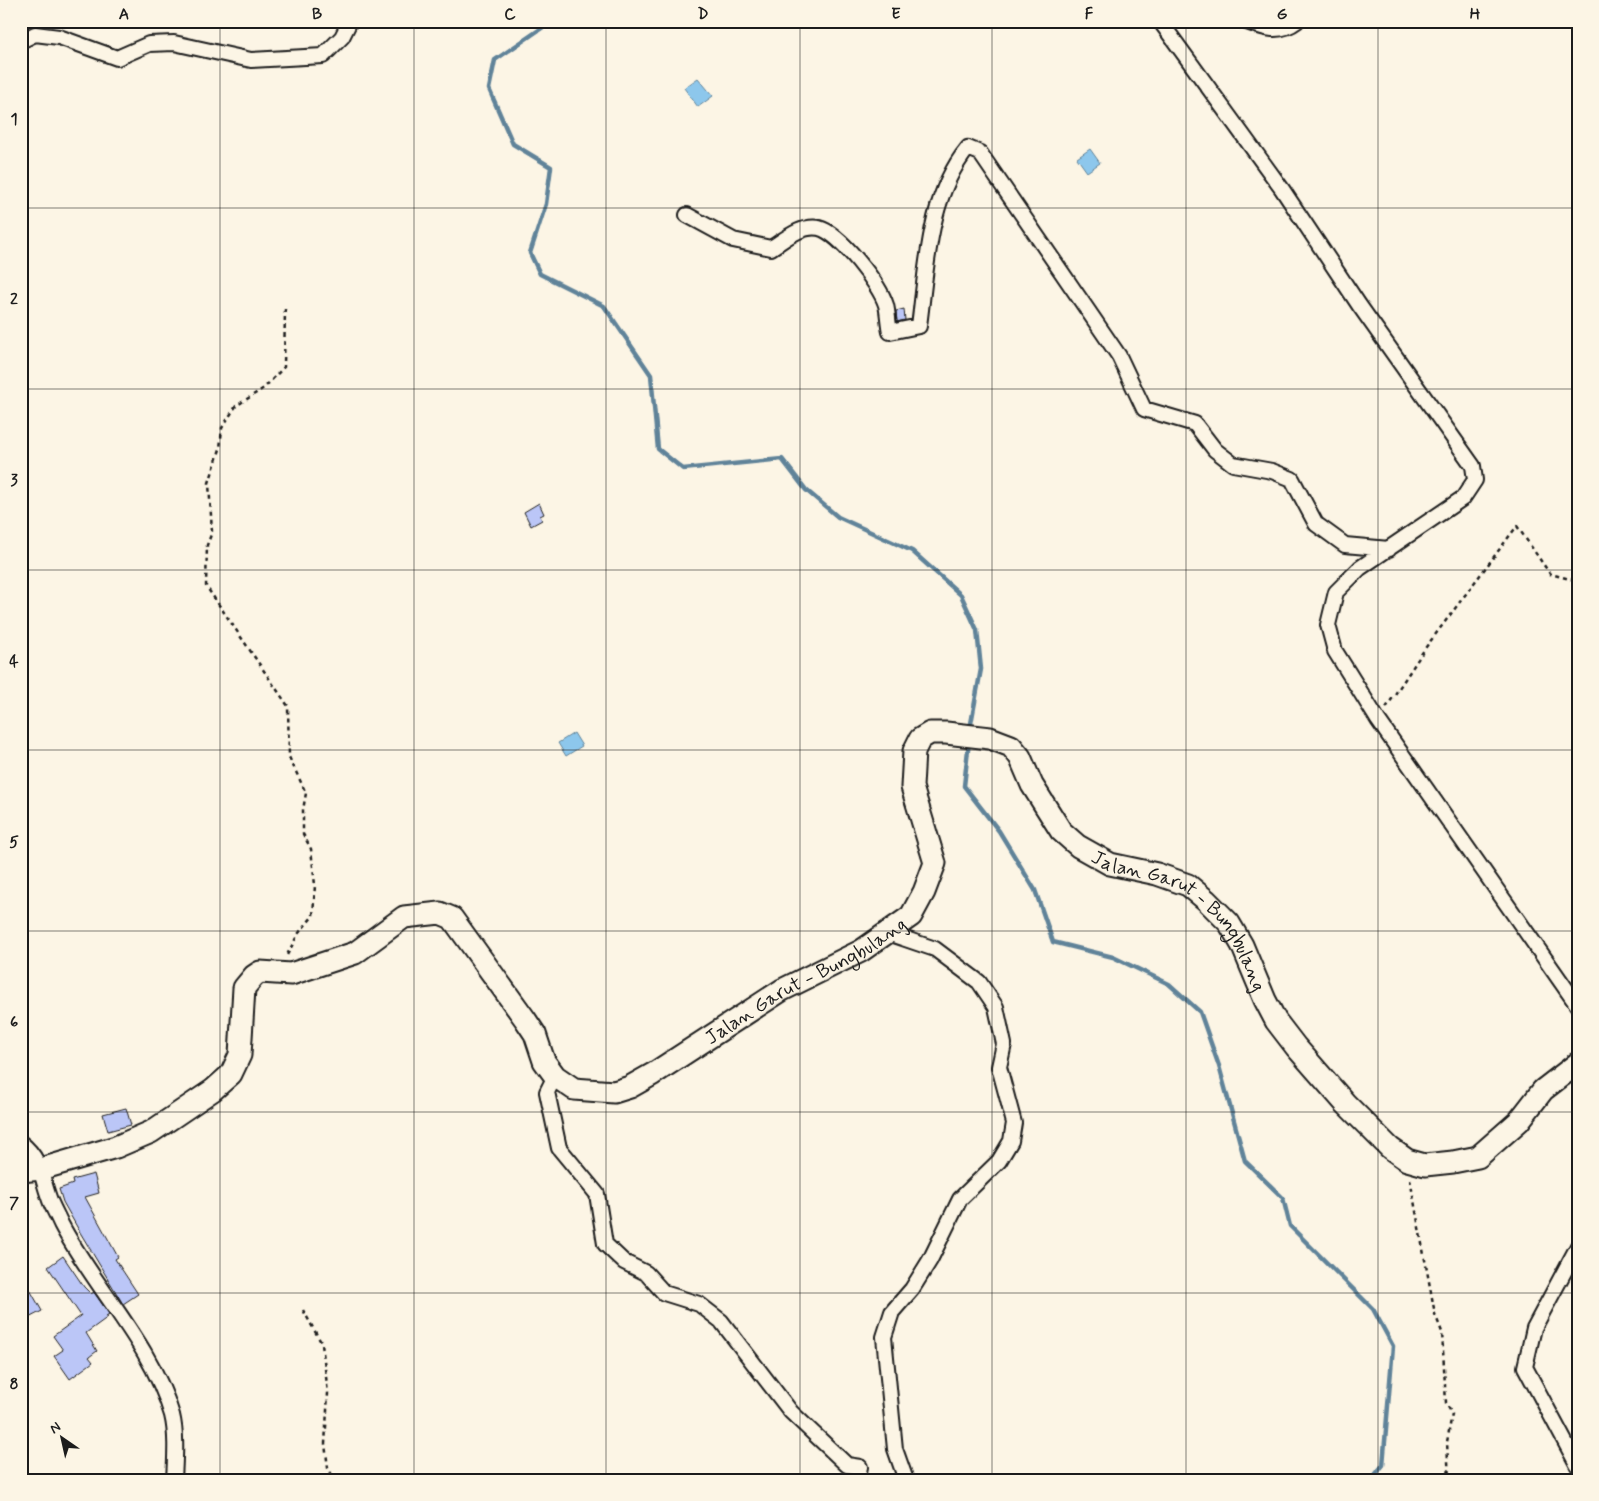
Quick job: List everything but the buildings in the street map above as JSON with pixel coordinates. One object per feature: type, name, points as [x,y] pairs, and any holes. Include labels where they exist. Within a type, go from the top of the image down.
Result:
[{"type":"main road","name":"Jalan Garut - Bungbulang","points":[[31,1170],[116,1147],[151,1132],[213,1090],[231,1074],[240,1055],[242,999],[245,984],[260,972],[291,974],[355,954],[404,917],[436,913],[447,914],[460,929],[535,1034],[544,1061],[554,1076],[574,1089],[614,1092],[630,1087],[699,1046],[782,990],[861,950],[911,916],[924,892],[935,863],[912,786],[914,751],[920,739],[930,733],[990,738],[1011,746],[1020,757],[1032,785],[1061,831],[1078,846],[1110,864],[1156,874],[1188,885],[1206,900],[1229,923],[1242,945],[1276,1021],[1296,1047],[1345,1103],[1390,1148],[1407,1160],[1425,1165],[1478,1157],[1519,1122],[1543,1090],[1578,1064]]},
{"type":"street","points":[[21,41],[36,34],[59,37],[117,58],[148,44],[174,43],[204,52],[251,60],[323,56],[342,37],[350,21]]},
{"type":"street","points":[[1160,21],[1282,189],[1359,305],[1473,466],[1475,480],[1463,498],[1360,568],[1336,592],[1328,625],[1335,651],[1378,720],[1578,1006]]},
{"type":"street","points":[[1244,21],[1272,31],[1291,26],[1296,21]]},
{"type":"street","points":[[687,215],[734,240],[771,248],[802,229],[819,228],[842,242],[866,272],[885,304],[890,332],[919,326],[930,238],[940,201],[959,158],[968,148],[980,153],[1119,356],[1144,408],[1195,424],[1215,450],[1233,464],[1272,471],[1292,480],[1316,524],[1345,544],[1389,549]]},
{"type":"street","points":[[885,932],[935,949],[979,982],[996,1007],[1004,1044],[999,1067],[1014,1123],[1011,1141],[999,1161],[960,1199],[930,1260],[912,1289],[892,1312],[884,1337],[895,1449],[906,1480]]},
{"type":"street","points":[[554,1076],[547,1092],[559,1148],[597,1194],[605,1244],[624,1262],[646,1272],[664,1293],[699,1304],[721,1321],[791,1412],[847,1465],[860,1467],[857,1480]]},
{"type":"street","points":[[21,1143],[28,1148],[31,1170],[71,1242],[148,1357],[172,1416],[175,1452],[174,1480]]},
{"type":"street","points":[[1578,1246],[1534,1328],[1525,1367],[1578,1466]]},
{"type":"path","points":[[282,974],[288,952],[298,934],[313,916],[316,885],[310,850],[303,834],[303,810],[306,793],[289,757],[288,706],[206,586],[206,578],[207,545],[212,532],[209,483],[220,449],[222,428],[236,406],[264,388],[284,367],[285,309]]},
{"type":"path","points":[[1378,720],[1426,648],[1518,526],[1550,574],[1578,581]]},
{"type":"path","points":[[1407,1160],[1435,1314],[1442,1332],[1446,1404],[1452,1414],[1447,1442],[1449,1480]]},
{"type":"path","points":[[303,1310],[322,1344],[328,1393],[325,1444],[328,1468],[335,1480]]},
{"type":"path","points":[[21,1470],[28,1480]]},
{"type":"water","points":[[698,78],[713,96],[698,107],[684,88]]},
{"type":"water","points":[[1090,149],[1100,163],[1087,172],[1077,158]]},
{"type":"water","points":[[574,733],[582,746],[566,756],[558,743]]},
{"type":"waterway","points":[[552,21],[495,60],[489,89],[513,144],[551,167],[546,204],[530,253],[540,274],[604,306],[651,375],[658,449],[683,469],[782,459],[806,490],[838,517],[912,551],[961,595],[977,630],[981,669],[970,729]]},
{"type":"waterway","points":[[969,741],[964,786],[999,831],[1035,890],[1053,942],[1113,957],[1169,984],[1200,1012],[1219,1066],[1245,1161],[1283,1198],[1290,1226],[1373,1309],[1393,1346],[1383,1465],[1371,1480]]}]
